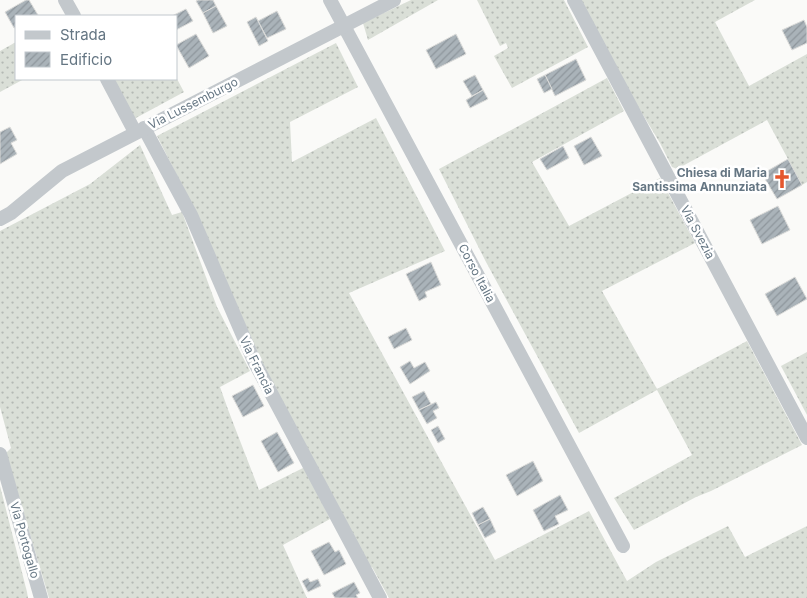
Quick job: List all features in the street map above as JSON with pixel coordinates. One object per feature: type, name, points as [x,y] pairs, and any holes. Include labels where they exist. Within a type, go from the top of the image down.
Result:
[{"type":"street","points":[[65,0],[73,15]]},
{"type":"street","name":"Corso Italia","points":[[330,0],[624,546]]},
{"type":"street","name":"Via Lussemburgo","points":[[0,219],[11,213],[62,171],[394,0]]},
{"type":"street","name":"Via Svezia","points":[[574,0],[807,438]]},
{"type":"street","name":"Via Francia","points":[[108,80],[191,215],[254,361],[380,598]]},
{"type":"street","name":"Via Portogallo","points":[[0,454],[41,598]]},
{"type":"shaded area","points":[[411,0],[438,0],[368,40],[363,23]]},
{"type":"shaded area","points":[[477,0],[564,0],[588,47],[512,88],[494,56],[508,48],[506,43],[500,46]]},
{"type":"shaded area","points":[[580,0],[755,0],[715,22],[749,86],[807,54],[807,182],[802,185],[767,120],[677,169],[672,167]]},
{"type":"shaded area","points":[[15,43],[15,80],[22,80],[0,92],[0,51]]},
{"type":"shaded area","points":[[336,43],[358,87],[290,122],[292,162],[376,118],[445,251],[349,293],[495,560],[589,511],[627,581],[656,562],[728,526],[745,557],[807,526],[807,598],[389,598],[372,567],[367,566],[265,369],[194,209],[157,136]]},
{"type":"shaded area","points":[[607,78],[624,111],[532,162],[569,226],[660,178],[695,243],[602,291],[657,389],[747,341],[802,445],[634,530],[614,498],[692,455],[657,390],[579,433],[486,262],[439,169]]},
{"type":"shaded area","points":[[113,80],[178,80],[184,92],[134,119]]},
{"type":"shaded area","points":[[140,145],[172,215],[182,212],[217,307],[250,371],[220,387],[259,490],[305,467],[330,519],[283,545],[307,598],[49,598],[6,453],[11,448],[0,407],[0,231],[90,184]]},
{"type":"shaded area","points":[[807,352],[807,415],[781,366]]},
{"type":"shaded area","points":[[0,486],[27,592],[28,598],[0,598]]},
{"type":"building","points":[[29,0],[38,15],[15,15],[14,28],[5,12]]},
{"type":"building","points":[[213,0],[216,6],[203,13],[196,1]]},
{"type":"building","points":[[216,6],[227,26],[213,33],[203,13]]},
{"type":"building","points":[[186,9],[193,21],[178,29],[178,15],[174,15]]},
{"type":"building","points":[[277,11],[286,29],[267,38],[258,21]]},
{"type":"building","points":[[256,17],[268,41],[259,46],[247,22]]},
{"type":"building","points":[[804,20],[807,27],[807,43],[792,50],[782,30]]},
{"type":"building","points":[[196,34],[209,56],[189,68],[178,49],[178,44]]},
{"type":"building","points":[[456,34],[466,54],[436,69],[426,50]]},
{"type":"building","points":[[576,59],[586,80],[555,96],[545,75]]},
{"type":"building","points":[[475,75],[483,90],[472,96],[463,81]]},
{"type":"building","points":[[545,75],[552,89],[544,93],[537,79]]},
{"type":"building","points":[[483,90],[488,99],[470,108],[466,100]]},
{"type":"building","points":[[10,127],[17,140],[11,143],[17,154],[0,164],[0,132]]},
{"type":"building","points":[[591,137],[602,156],[584,165],[574,146]]},
{"type":"building","points":[[563,146],[569,158],[547,170],[540,159]]},
{"type":"building","name":"Chiesa di Maria Santissima Annunziata","points":[[788,159],[802,185],[777,199],[762,174]]},
{"type":"building","points":[[778,206],[790,230],[762,244],[750,220]]},
{"type":"building","points":[[431,262],[441,285],[425,292],[427,297],[419,301],[406,274]]},
{"type":"building","points":[[795,277],[807,299],[777,316],[765,294]]},
{"type":"building","points":[[406,328],[412,340],[394,349],[388,337]]},
{"type":"building","points":[[410,361],[414,368],[425,362],[430,371],[410,384],[400,367]]},
{"type":"building","points":[[253,385],[264,406],[243,417],[232,396]]},
{"type":"building","points":[[424,391],[431,404],[419,410],[412,397]]},
{"type":"building","points":[[436,402],[439,408],[433,411],[437,418],[427,424],[419,410]]},
{"type":"building","points":[[438,426],[445,439],[438,443],[431,430]]},
{"type":"building","points":[[277,432],[294,463],[278,472],[261,441]]},
{"type":"building","points":[[533,461],[543,481],[517,496],[506,475]]},
{"type":"building","points":[[560,495],[568,510],[555,516],[559,524],[544,531],[533,510]]},
{"type":"building","points":[[483,507],[490,519],[478,525],[472,513]]},
{"type":"building","points":[[490,519],[496,532],[485,538],[478,525]]},
{"type":"building","points":[[329,542],[335,552],[339,550],[346,564],[324,575],[311,551]]},
{"type":"building","points":[[308,578],[310,582],[318,579],[321,586],[308,592],[302,581]]},
{"type":"building","points":[[354,582],[360,593],[356,595],[358,598],[335,598],[332,593]]},
{"type":"place","name":"Chiesa di Maria Santissima Annunziata","points":[[782,179]]}]
